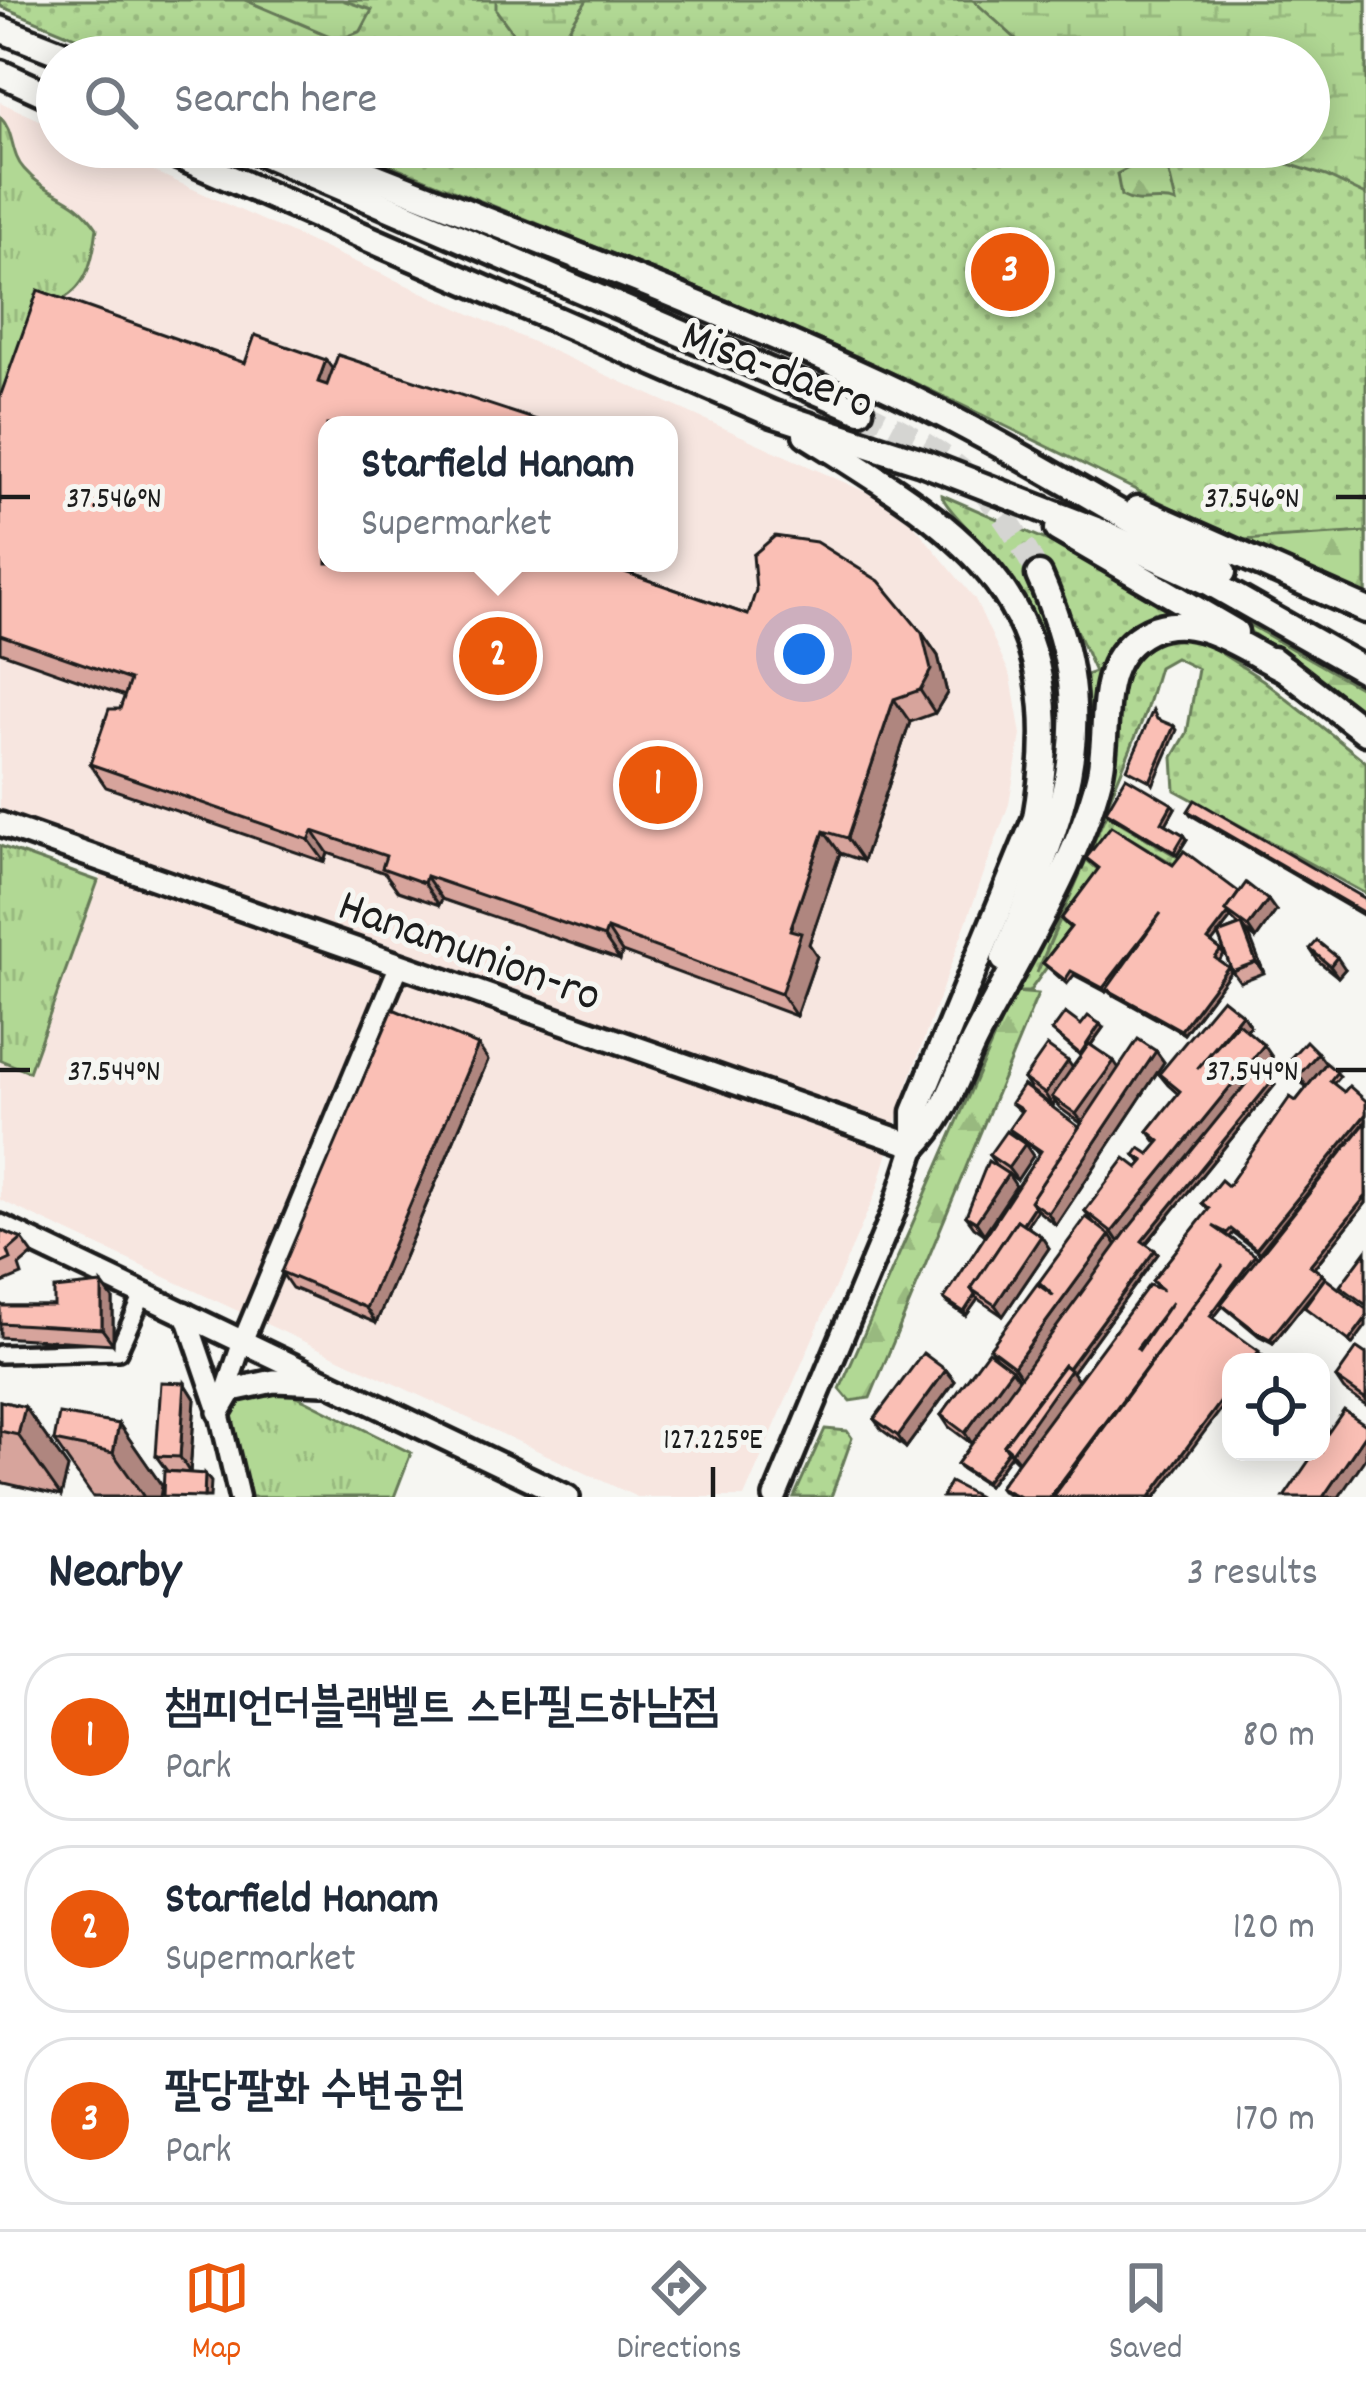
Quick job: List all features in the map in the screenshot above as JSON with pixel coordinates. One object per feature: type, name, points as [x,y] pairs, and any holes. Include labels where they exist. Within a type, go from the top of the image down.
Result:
[{"type":"main road","points":[[0,73],[36,90]]},
{"type":"main road","name":"Misa-daero","points":[[206,168],[773,414],[920,461],[1101,532],[1209,582],[1366,671]]},
{"type":"main road","points":[[297,168],[860,410]]},
{"type":"main road","name":"Misa-daero","points":[[352,168],[879,383],[1017,452],[1081,495],[1366,653]]},
{"type":"main road","points":[[773,414],[952,530],[1011,602],[1039,679],[1044,771],[1036,818],[915,1112],[915,1146],[894,1211],[775,1497]]},
{"type":"main road","points":[[1017,452],[1366,610]]},
{"type":"main road","points":[[989,491],[1208,611],[1366,732]]},
{"type":"main road","points":[[915,1146],[939,1122],[977,1035],[1065,805],[1074,766],[1068,673],[1055,611],[1039,575]]},
{"type":"main road","points":[[977,1035],[1015,975],[1099,781],[1110,670],[1126,647],[1166,625],[1189,625],[1207,629],[1285,669]]},
{"type":"main road","name":"Hanamunion-ro","points":[[0,824],[915,1146]]},
{"type":"main road","points":[[0,1226],[568,1497]]},
{"type":"main road","points":[[219,1412],[232,1390],[274,1381],[336,1384]]},
{"type":"street","points":[[219,1412],[243,1340],[398,966]]},
{"type":"street","points":[[0,1354],[118,1351],[144,1293]]},
{"type":"street","points":[[184,1312],[219,1412],[239,1497]]},
{"type":"shaded area","points":[[0,102],[36,118],[36,168],[147,168],[899,507],[975,599],[1011,677],[1021,735],[1009,804],[907,1086],[877,1190],[744,1497],[637,1497],[0,1200],[0,1060],[30,1072],[110,850],[0,810]]},
{"type":"green space","points":[[0,0],[1366,0],[1366,597],[809,335],[398,168],[1330,168],[1330,36],[72,36],[0,6]]},
{"type":"green space","points":[[245,0],[342,0],[372,10],[361,31],[330,36]]},
{"type":"green space","points":[[496,0],[587,0],[564,36],[515,36],[496,10]]},
{"type":"green space","points":[[973,0],[1366,0],[1366,195],[1301,168],[1330,168],[1330,36],[1013,36]]},
{"type":"green space","points":[[0,117],[24,169],[79,207],[97,228],[86,273],[74,291],[54,303],[0,426]]},
{"type":"green space","points":[[1129,168],[1169,173],[1176,203],[1121,196],[1117,174]]},
{"type":"green space","points":[[942,495],[1065,548],[1183,609],[1134,627],[1069,827],[1077,678],[1095,672],[1049,570],[1060,752],[1052,680],[1030,614],[1006,572]]},
{"type":"green space","points":[[1366,532],[1366,600],[1228,541]]},
{"type":"green space","points":[[1220,608],[1366,691],[1366,713],[1232,619]]},
{"type":"green space","points":[[1188,632],[1263,680],[1366,762],[1366,894],[1175,790],[1173,757],[1187,733],[1198,669],[1175,658],[1159,667],[1145,714],[1037,973],[1106,814],[1176,856],[1181,849],[1187,853],[1177,866],[1115,829],[1089,862],[1101,872],[1063,922],[1073,931],[1029,992],[1014,992],[1100,797],[1116,692],[1137,646]]},
{"type":"green space","points":[[0,846],[98,881],[29,1072],[0,1060]]},
{"type":"green space","points":[[1014,992],[1038,994],[870,1398],[850,1401],[840,1389]]},
{"type":"green space","points":[[261,1378],[411,1453],[394,1497],[250,1497],[230,1414],[234,1391]]},
{"type":"green space","points":[[825,1429],[847,1431],[852,1438],[831,1497],[794,1497]]},
{"type":"building","points":[[38,290],[245,363],[255,335],[326,360],[318,382],[327,385],[338,355],[524,416],[318,416],[318,572],[625,572],[748,615],[756,590],[753,555],[775,536],[816,542],[879,581],[922,633],[931,670],[920,690],[894,699],[847,838],[824,831],[790,930],[801,933],[781,994],[607,929],[604,937],[426,876],[424,883],[382,868],[386,856],[313,831],[309,840],[90,764],[109,709],[120,709],[130,680],[0,635],[0,397]]},
{"type":"building","points":[[1153,710],[1157,719],[1174,726],[1150,781],[1127,769]]},
{"type":"building","points":[[1126,777],[1172,804],[1162,822],[1184,835],[1174,852],[1106,811]]},
{"type":"building","points":[[1195,800],[1366,899],[1366,914],[1188,811]]},
{"type":"building","points":[[1111,826],[1173,865],[1184,851],[1239,892],[1208,940],[1221,950],[1215,958],[1228,967],[1181,1030],[1107,989],[1161,913],[1103,988],[1071,971],[1065,980],[1043,963],[1071,927],[1061,919],[1099,868],[1086,858]]},
{"type":"building","points":[[1246,883],[1268,900],[1248,927],[1226,911]]},
{"type":"building","points":[[1242,925],[1256,962],[1232,971],[1218,934]]},
{"type":"building","points":[[1317,941],[1337,957],[1330,966],[1310,949]]},
{"type":"building","points":[[1222,998],[1242,1014],[1197,1069],[1238,1023],[1264,1045],[1112,1232],[1085,1211],[1125,1158],[1138,1168],[1144,1161],[1135,1155],[1140,1148],[1149,1154],[1160,1141],[1148,1131],[1180,1091],[1159,1074]]},
{"type":"building","points":[[393,1009],[478,1045],[366,1308],[281,1272]]},
{"type":"building","points":[[1065,1013],[1081,1025],[1088,1016],[1100,1024],[1080,1054],[1052,1031]]},
{"type":"building","points":[[1138,1039],[1156,1051],[1048,1213],[1030,1201]]},
{"type":"building","points":[[1306,1041],[1318,1053],[1299,1075],[1285,1064]]},
{"type":"building","points":[[1089,1044],[1114,1061],[1076,1114],[1052,1097]]},
{"type":"building","points":[[1047,1046],[1068,1061],[1045,1094],[1024,1079]]},
{"type":"building","points":[[1326,1063],[1337,1072],[1330,1081],[1344,1092],[1349,1086],[1366,1101],[1366,1114],[1256,1249],[1231,1229],[1227,1233],[1213,1226],[1255,1255],[1210,1316],[1258,1353],[1222,1353],[1222,1400],[1150,1497],[1053,1497],[1223,1265],[1050,1497],[1020,1497],[999,1487],[1149,1285],[1163,1290],[1152,1281],[1209,1209],[1202,1203],[1221,1180],[1228,1186],[1290,1097],[1296,1101]]},
{"type":"building","points":[[1258,1069],[1272,1081],[1142,1241],[1155,1250],[1004,1445],[1008,1451],[985,1482],[957,1464],[1128,1229]]},
{"type":"building","points":[[1023,1085],[1079,1127],[1030,1201],[1034,1206],[1022,1224],[1017,1220],[971,1289],[975,1295],[964,1312],[944,1299],[1041,1151],[1009,1129],[1022,1110],[1011,1103]]},
{"type":"building","points":[[1366,1122],[1366,1196],[1310,1265],[1322,1274],[1270,1339],[1221,1304]]},
{"type":"building","points":[[1006,1131],[1025,1144],[1008,1168],[989,1155]]},
{"type":"building","points":[[988,1161],[1008,1174],[976,1222],[966,1216]]},
{"type":"building","points":[[1086,1217],[1110,1235],[1014,1366],[990,1348],[1037,1284],[1054,1296],[1039,1282]]},
{"type":"building","points":[[1017,1220],[1041,1236],[995,1305],[971,1289]]},
{"type":"building","points":[[0,1230],[22,1239],[8,1251],[11,1259],[0,1264]]},
{"type":"building","points":[[1366,1251],[1366,1305],[1340,1286]]},
{"type":"building","points":[[1325,1278],[1366,1309],[1366,1318],[1349,1341],[1304,1307]]},
{"type":"building","points":[[102,1284],[102,1329],[0,1323],[0,1306],[54,1306],[54,1289]]},
{"type":"building","points":[[1357,1348],[1366,1354],[1366,1399],[1336,1378]]},
{"type":"building","points":[[988,1351],[1012,1369],[965,1433],[941,1415]]},
{"type":"building","points":[[923,1353],[946,1370],[898,1436],[874,1419]]},
{"type":"building","points":[[1064,1365],[1070,1370],[1012,1452],[1004,1445]]},
{"type":"building","points":[[161,1382],[185,1383],[180,1457],[156,1456]]},
{"type":"building","points":[[0,1401],[25,1407],[18,1435],[0,1431]]},
{"type":"building","points":[[1344,1410],[1366,1425],[1366,1434],[1323,1497],[1284,1497],[1309,1461],[1330,1461],[1330,1430]]},
{"type":"building","points":[[59,1414],[119,1424],[113,1453],[54,1441]]},
{"type":"building","points":[[164,1471],[205,1474],[204,1497],[163,1496]]},
{"type":"building","points":[[950,1482],[979,1497],[942,1497]]},
{"type":"tunnel","points":[[860,410],[921,442],[966,474],[1003,516],[1039,575]]},
{"type":"place","name":"팔당팔화 수변공원","points":[[1010,272]]},
{"type":"place","name":"Starfield Hanam","points":[[498,656]]},
{"type":"place","name":"챔피언더블랙벨트 스타필드하남점","points":[[658,785]]}]
